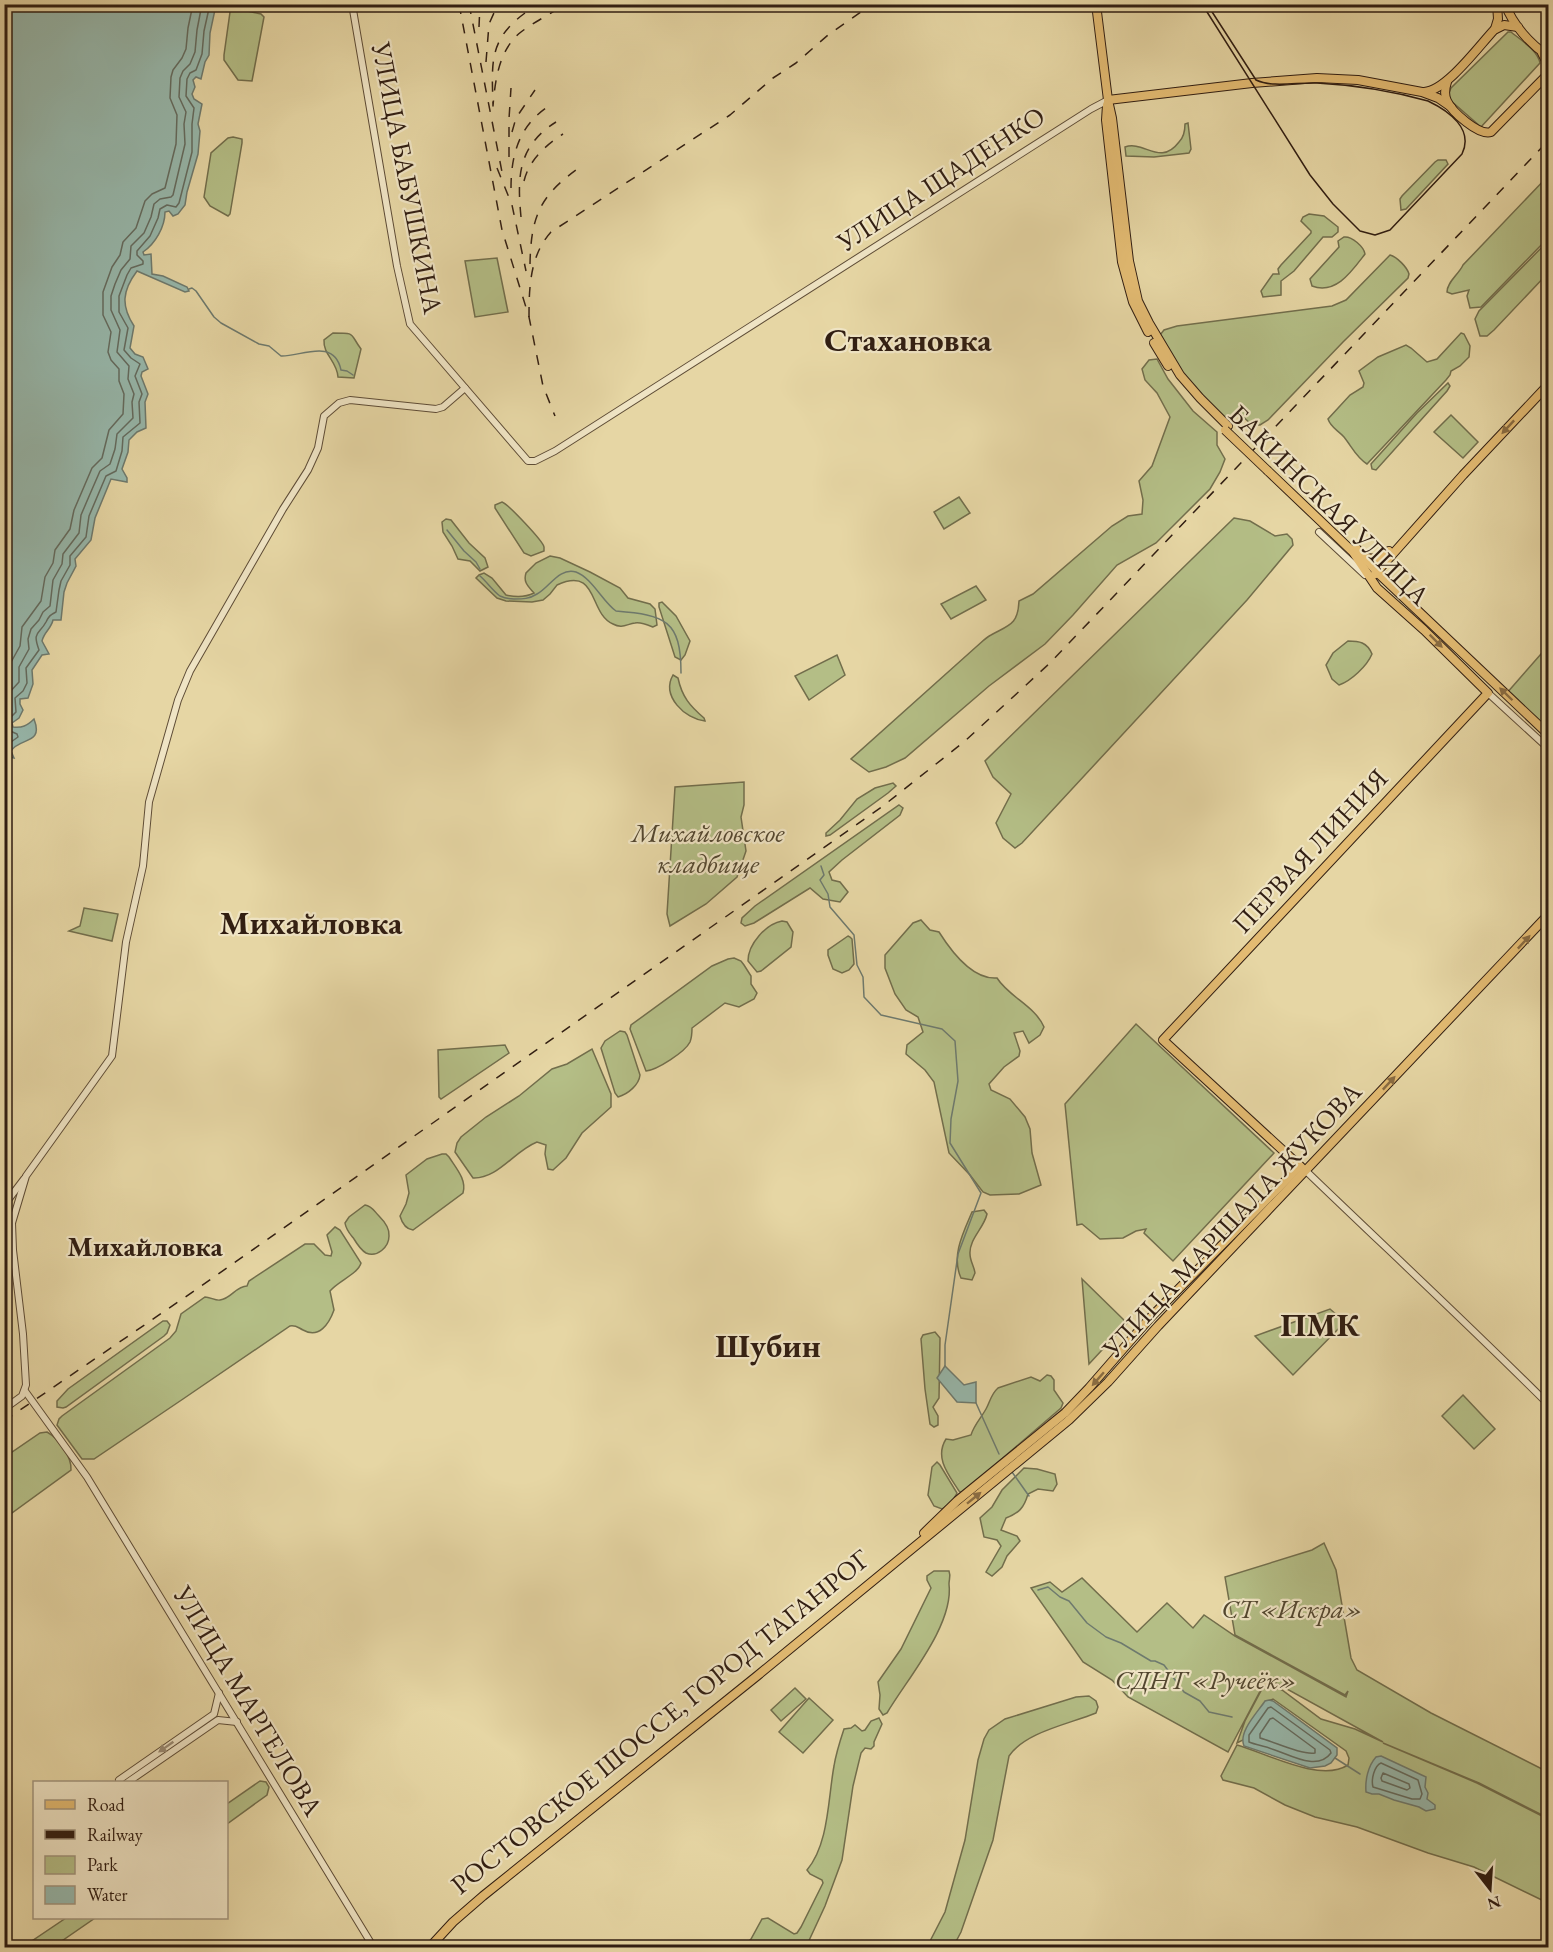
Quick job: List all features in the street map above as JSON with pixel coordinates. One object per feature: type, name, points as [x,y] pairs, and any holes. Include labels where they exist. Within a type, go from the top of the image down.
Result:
[{"type":"main road","name":"БАКИНСКАЯ УЛИЦА","points":[[1096,4],[1112,118],[1126,262],[1136,309],[1170,369],[1194,400],[1365,558],[1548,734]]},
{"type":"main road","points":[[1494,30],[1498,19],[1497,4]]},
{"type":"main road","points":[[1447,82],[1445,97],[1451,107],[1478,131],[1487,134],[1548,74],[1545,54],[1518,27],[1505,4]]},
{"type":"main road","points":[[1422,92],[1436,89],[1447,82],[1494,30],[1504,25],[1518,27]]},
{"type":"main road","name":"УЛИЦА ЩАДЕНКО","points":[[1108,100],[1296,78],[1358,80],[1422,92],[1438,98],[1451,107]]},
{"type":"main road","points":[[1371,581],[1376,571],[1422,519],[1548,385]]},
{"type":"main road","name":"БАКИНСКАЯ УЛИЦА","points":[[1269,469],[1353,552],[1371,581],[1384,595],[1424,630],[1488,693]]},
{"type":"main road","points":[[1365,558],[1375,560],[1382,557],[1422,519]]},
{"type":"main road","name":"ПЕРВАЯ ЛИНИЯ","points":[[1303,1168],[1163,1040],[1488,693]]},
{"type":"main road","name":"УЛИЦА МАРШАЛА ЖУКОВА","points":[[927,1534],[1065,1413],[1150,1318],[1231,1235],[1303,1168],[1548,915]]},
{"type":"main road","name":"УЛИЦА МАРШАЛА ЖУКОВА","points":[[943,1520],[1069,1420],[1108,1382],[1238,1243],[1303,1168]]},
{"type":"main road","points":[[1231,1235],[1238,1243]]},
{"type":"main road","points":[[1150,1318],[1158,1326]]},
{"type":"main road","name":"РОСТОВСКОЕ ШОССЕ, ГОРОД ТАГАНРОГ","points":[[427,1947],[450,1920],[480,1893],[732,1694],[927,1534]]},
{"type":"street","name":"УЛИЦА БАБУШКИНА","points":[[352,4],[410,324],[528,461]]},
{"type":"street","name":"УЛИЦА ЩАДЕНКО","points":[[528,461],[535,461],[555,451],[1091,108],[1108,100]]},
{"type":"street","points":[[12,1223],[5,1204],[112,1056],[126,942],[143,866],[149,802],[178,700],[190,671],[283,509],[308,470],[318,448],[324,416],[339,403],[350,400],[440,408],[465,388]]},
{"type":"street","points":[[1319,532],[1371,581]]},
{"type":"street","name":"БАКИНСКАЯ УЛИЦА","points":[[1488,693],[1548,748]]},
{"type":"street","points":[[1303,1168],[1548,1404]]},
{"type":"street","points":[[4,1409],[20,1398],[25,1391],[23,1334],[12,1243],[12,1223],[26,1176]]},
{"type":"street","name":"УЛИЦА МАРГЕЛОВА","points":[[25,1391],[87,1477],[374,1947]]},
{"type":"street","points":[[119,1781],[214,1714],[219,1693]]},
{"type":"street","points":[[214,1714],[219,1720]]},
{"type":"street","points":[[130,1781],[219,1720],[237,1722]]},
{"type":"green space","points":[[231,5],[247,5],[247,11],[261,14],[264,17],[252,81],[238,80],[224,60]]},
{"type":"green space","points":[[1508,32],[1529,46],[1540,63],[1481,127],[1450,100],[1449,93],[1451,88]]},
{"type":"green space","points":[[1188,123],[1191,149],[1189,153],[1154,157],[1126,156],[1125,147],[1139,147],[1159,153],[1172,149],[1182,138],[1185,124]]},
{"type":"green space","points":[[228,138],[242,139],[242,143],[228,216],[210,206],[204,197],[211,153]]},
{"type":"green space","points":[[1438,160],[1446,160],[1448,164],[1406,209],[1401,210],[1402,196]]},
{"type":"green space","points":[[1548,176],[1548,238],[1481,307],[1470,308],[1467,296],[1469,290],[1452,294],[1447,292],[1449,285],[1463,265]]},
{"type":"green space","points":[[1309,214],[1324,216],[1338,227],[1338,232],[1332,237],[1323,237],[1294,271],[1281,281],[1281,295],[1263,297],[1261,291],[1273,274],[1279,274],[1278,269],[1281,265],[1311,233],[1301,221]]},
{"type":"green space","points":[[1344,237],[1357,242],[1365,254],[1343,280],[1329,287],[1312,286],[1310,279],[1339,247],[1338,241]]},
{"type":"green space","points":[[1548,241],[1548,273],[1494,330],[1487,336],[1480,336],[1475,319],[1479,311]]},
{"type":"green space","points":[[1390,255],[1404,265],[1409,274],[1408,278],[1268,420],[1260,425],[1252,425],[1238,412],[1230,422],[1210,406],[1172,358],[1160,335],[1164,330],[1177,326],[1332,306],[1346,300]]},
{"type":"green space","points":[[497,258],[508,312],[475,317],[465,261]]},
{"type":"green space","points":[[333,333],[352,335],[361,349],[354,378],[338,377],[324,345],[324,340]]},
{"type":"green space","points":[[1461,333],[1464,334],[1470,346],[1469,357],[1451,371],[1446,380],[1367,464],[1328,419],[1350,395],[1363,387],[1364,383],[1359,371],[1378,357],[1406,345],[1427,362],[1437,359]]},
{"type":"green space","points":[[1157,359],[1168,379],[1193,411],[1217,432],[1217,445],[1225,459],[1210,489],[1156,543],[1117,565],[1045,644],[989,686],[905,758],[869,772],[851,759],[985,639],[1008,626],[1017,615],[1019,601],[1033,594],[1112,526],[1128,516],[1142,514],[1143,500],[1139,481],[1152,466],[1170,417],[1157,393],[1145,380],[1142,369],[1149,360]]},
{"type":"green space","points":[[1448,383],[1450,386],[1447,391],[1376,470],[1372,469],[1371,464]]},
{"type":"green space","points":[[1451,415],[1478,442],[1463,458],[1434,432]]},
{"type":"green space","points":[[959,497],[970,513],[944,529],[934,512]]},
{"type":"green space","points":[[502,502],[532,531],[542,543],[544,551],[531,556],[524,553],[495,508],[495,505]]},
{"type":"green space","points":[[1234,518],[1250,521],[1275,536],[1287,534],[1292,539],[1293,545],[1247,600],[1015,848],[1003,838],[996,823],[1011,794],[993,777],[985,761]]},
{"type":"green space","points":[[446,519],[451,520],[469,543],[485,558],[488,567],[480,571],[470,561],[458,559],[443,532],[442,522]]},
{"type":"green space","points":[[550,556],[560,558],[620,588],[628,598],[650,604],[655,609],[657,625],[653,627],[640,623],[622,626],[613,624],[600,611],[587,586],[580,582],[570,581],[557,585],[543,600],[506,601],[497,598],[476,578],[484,573],[492,578],[506,595],[531,594],[534,593],[526,581],[526,573],[536,563]]},
{"type":"green space","points":[[976,586],[986,600],[951,619],[941,604]]},
{"type":"green space","points":[[662,602],[676,616],[690,641],[681,660],[675,657],[659,607],[659,603]]},
{"type":"green space","points":[[1348,641],[1362,643],[1372,654],[1358,672],[1339,685],[1332,679],[1326,665],[1333,653]]},
{"type":"green space","points":[[1548,646],[1548,734],[1506,694]]},
{"type":"green space","points":[[837,655],[845,675],[809,700],[795,676]]},
{"type":"green space","points":[[673,675],[678,678],[687,701],[705,721],[690,716],[677,705],[670,691]]},
{"type":"green space","name":"Михайловское кладбище","points":[[744,782],[744,805],[741,817],[746,851],[737,877],[706,904],[670,926],[667,914],[675,787]]},
{"type":"green space","points":[[893,783],[896,786],[888,793],[826,836],[826,833],[857,799],[875,788]]},
{"type":"green space","points":[[899,805],[903,808],[900,815],[829,872],[832,880],[840,882],[848,892],[840,902],[823,899],[810,888],[754,923],[745,926],[741,923],[742,918],[755,906]]},
{"type":"green space","points":[[84,908],[118,914],[112,941],[69,931],[80,926]]},
{"type":"green space","points":[[921,920],[930,930],[939,932],[963,963],[979,974],[997,978],[1008,991],[1035,1013],[1044,1027],[1040,1035],[1029,1043],[1023,1031],[1014,1033],[1020,1051],[1019,1056],[1004,1067],[989,1084],[991,1090],[1010,1099],[1025,1117],[1030,1129],[1032,1153],[1041,1185],[1019,1194],[990,1195],[983,1192],[949,1153],[934,1082],[925,1070],[906,1054],[907,1045],[923,1032],[918,1017],[906,1010],[895,994],[885,968],[885,955],[913,923]]},
{"type":"green space","points":[[782,921],[787,922],[793,932],[791,947],[757,972],[748,961],[751,948],[764,930]]},
{"type":"green space","points":[[848,936],[852,939],[854,964],[842,973],[833,969],[828,950]]},
{"type":"green space","points":[[734,958],[741,961],[751,976],[751,984],[757,993],[754,999],[739,1007],[725,1003],[692,1028],[692,1037],[683,1051],[663,1064],[646,1071],[630,1029],[631,1025],[712,966]]},
{"type":"green space","points":[[1136,1024],[1274,1153],[1173,1261],[1144,1233],[1146,1229],[1123,1238],[1100,1239],[1082,1224],[1077,1225],[1065,1104]]},
{"type":"green space","points":[[620,1031],[627,1035],[640,1075],[632,1089],[618,1097],[601,1048],[605,1041]]},
{"type":"green space","points":[[505,1045],[509,1053],[441,1099],[439,1097],[438,1050]]},
{"type":"green space","points":[[592,1049],[611,1094],[611,1107],[582,1133],[566,1158],[553,1170],[548,1169],[546,1145],[537,1142],[490,1174],[473,1178],[455,1152],[461,1137],[486,1117],[519,1096],[552,1069],[567,1064]]},
{"type":"green space","points":[[442,1154],[449,1157],[460,1174],[463,1193],[413,1230],[408,1228],[400,1216],[409,1193],[406,1175],[427,1159]]},
{"type":"green space","points":[[365,1205],[373,1209],[389,1230],[387,1244],[374,1254],[366,1253],[361,1249],[348,1232],[345,1223]]},
{"type":"green space","points":[[984,1210],[987,1214],[970,1249],[975,1273],[972,1280],[961,1278],[957,1261],[962,1236],[972,1212]]},
{"type":"green space","points":[[335,1227],[340,1230],[361,1263],[356,1271],[330,1291],[334,1310],[323,1329],[314,1333],[290,1326],[94,1459],[82,1459],[57,1425],[62,1416],[170,1338],[176,1331],[181,1314],[205,1297],[224,1299],[247,1286],[249,1281],[305,1244],[314,1244],[325,1255],[331,1256],[327,1235]]},
{"type":"green space","points":[[1082,1279],[1127,1323],[1089,1364]]},
{"type":"green space","points":[[1330,1309],[1345,1322],[1293,1375],[1255,1336]]},
{"type":"green space","points":[[163,1321],[167,1321],[170,1325],[164,1336],[66,1407],[57,1407],[57,1401],[68,1389]]},
{"type":"green space","points":[[935,1332],[940,1338],[939,1398],[933,1407],[938,1416],[938,1425],[934,1427],[930,1424],[921,1339],[923,1335]]},
{"type":"green space","points":[[1047,1375],[1054,1380],[1054,1390],[1063,1403],[1061,1408],[962,1493],[959,1491],[947,1473],[942,1460],[946,1439],[953,1440],[971,1435],[998,1388],[1031,1377],[1040,1381]]},
{"type":"green space","points":[[1463,1395],[1495,1429],[1474,1449],[1442,1416]]},
{"type":"green space","points":[[47,1432],[64,1448],[71,1470],[5,1518],[5,1457],[40,1433]]},
{"type":"green space","points":[[937,1462],[957,1493],[952,1502],[942,1509],[934,1506],[928,1495],[932,1467]]},
{"type":"green space","points":[[1024,1468],[1055,1474],[1057,1484],[1053,1491],[1038,1489],[1028,1494],[1020,1509],[1006,1518],[1001,1530],[1017,1536],[1020,1541],[1007,1556],[1002,1567],[992,1576],[986,1572],[1001,1546],[997,1540],[984,1537],[980,1518],[992,1507],[1002,1490]]},
{"type":"green space","points":[[1324,1543],[1336,1570],[1351,1658],[1357,1670],[1431,1713],[1548,1772],[1548,1818],[1479,1783],[1383,1743],[1477,1783],[1548,1819],[1548,1903],[1474,1867],[1357,1827],[1315,1817],[1285,1805],[1254,1788],[1223,1780],[1221,1776],[1237,1745],[1308,1769],[1336,1770],[1348,1765],[1349,1758],[1346,1751],[1273,1699],[1268,1701],[1243,1740],[1237,1743],[1245,1721],[1262,1689],[1266,1686],[1282,1690],[1321,1719],[1355,1729],[1383,1742],[1267,1678],[1228,1752],[1128,1697],[1112,1680],[1083,1662],[1031,1588],[1050,1582],[1062,1592],[1082,1578],[1137,1632],[1167,1603],[1193,1628],[1204,1615],[1235,1636],[1346,1697],[1348,1691],[1345,1695],[1235,1635],[1225,1577],[1312,1550]]},
{"type":"green space","points":[[934,1571],[949,1571],[950,1573],[949,1600],[944,1617],[927,1651],[887,1713],[883,1715],[879,1709],[878,1682],[901,1649],[931,1588],[927,1576]]},
{"type":"green space","points":[[795,1688],[806,1699],[781,1721],[771,1710]]},
{"type":"green space","points":[[1089,1696],[1096,1701],[1098,1707],[1096,1713],[1036,1735],[1016,1748],[1009,1756],[993,1840],[961,1932],[953,1947],[927,1947],[945,1912],[965,1840],[978,1760],[989,1730],[1005,1719],[1076,1697]]},
{"type":"green space","points":[[809,1698],[833,1720],[803,1753],[779,1732]]},
{"type":"green space","points":[[879,1718],[882,1724],[874,1746],[871,1749],[865,1748],[861,1753],[853,1786],[842,1860],[825,1906],[806,1947],[743,1947],[751,1939],[762,1919],[768,1918],[794,1934],[801,1927],[823,1883],[807,1870],[820,1847],[824,1834],[835,1761],[844,1729],[855,1725],[862,1731],[871,1721]]},
{"type":"green space","points":[[260,1781],[266,1782],[269,1787],[267,1795],[228,1823],[228,1803]]},
{"type":"green space","points":[[65,1919],[94,1919],[53,1947],[23,1947]]},
{"type":"water","points":[[4,5],[216,5],[210,33],[209,55],[201,79],[196,77],[193,80],[195,87],[192,94],[194,99],[202,104],[198,124],[200,131],[198,154],[185,205],[178,214],[173,216],[169,211],[165,212],[158,235],[143,252],[144,255],[151,254],[152,274],[163,276],[187,287],[189,291],[185,292],[137,271],[128,285],[125,305],[134,326],[130,348],[135,354],[143,357],[148,369],[142,372],[141,376],[148,394],[145,402],[146,428],[137,432],[129,440],[128,452],[122,469],[127,482],[111,479],[95,518],[91,540],[75,559],[76,566],[64,592],[61,620],[53,620],[43,638],[42,641],[49,654],[42,655],[32,670],[33,684],[28,698],[20,699],[23,710],[19,718],[12,723],[13,727],[22,727],[34,719],[36,733],[11,751],[14,758],[4,756]]},
{"type":"water","points":[[945,1366],[964,1385],[976,1382],[976,1403],[957,1402],[937,1378]]},
{"type":"water","points":[[1269,1700],[1337,1748],[1337,1755],[1331,1763],[1310,1768],[1244,1746],[1246,1729],[1265,1701]]},
{"type":"water","points":[[1381,1756],[1426,1777],[1427,1799],[1435,1805],[1435,1809],[1426,1811],[1379,1794],[1366,1792],[1369,1769],[1376,1757]]},
{"type":"waterway","points":[[189,289],[196,291],[214,317],[221,323],[259,344],[269,346],[281,356],[324,351],[337,360],[341,370],[353,375]]},
{"type":"waterway","points":[[447,530],[480,569]]},
{"type":"waterway","points":[[480,576],[500,596],[520,599],[537,594],[564,572],[576,572],[587,579],[616,611],[647,615],[667,624],[678,642],[681,673]]},
{"type":"waterway","points":[[821,866],[824,875],[820,880],[828,894],[830,907],[854,935],[857,965],[863,977],[864,997],[881,1015],[942,1029],[955,1041],[958,1081],[951,1119],[950,1143],[981,1193],[958,1254],[945,1345],[945,1366]]},
{"type":"waterway","points":[[976,1403],[999,1454]]},
{"type":"waterway","points":[[1012,1472],[1029,1496]]},
{"type":"waterway","points":[[1038,1590],[1048,1587],[1069,1601],[1087,1623],[1106,1637],[1151,1661],[1164,1665],[1184,1692],[1200,1701],[1209,1712],[1232,1717]]},
{"type":"waterway","points":[[1335,1758],[1360,1774]]},
{"type":"tram line","points":[[1202,4],[1310,175],[1333,204],[1360,231],[1375,235],[1390,230],[1462,154],[1465,145],[1462,129],[1444,110],[1428,101],[1359,87],[1317,83],[1270,84],[1256,80],[1207,4]]},
{"type":"railway","points":[[459,4],[502,230],[529,317],[543,386],[555,416]]},
{"type":"railway","points":[[469,4],[503,177]]},
{"type":"railway","points":[[479,27],[480,4]]},
{"type":"railway","points":[[486,62],[489,24],[498,4]]},
{"type":"railway","points":[[525,13],[513,23],[498,43],[493,65],[493,106],[497,76],[508,47],[521,32],[565,4]]},
{"type":"railway","points":[[529,317],[532,272],[539,251],[551,232],[730,115],[773,78],[796,63],[828,35],[865,9]]},
{"type":"railway","points":[[509,157],[511,88]]},
{"type":"railway","points":[[512,132],[516,118],[535,90]]},
{"type":"railway","points":[[511,188],[511,176],[518,143],[529,124],[546,108]]},
{"type":"railway","points":[[521,217],[520,175],[527,152],[543,131],[556,122]]},
{"type":"railway","points":[[524,181],[526,173],[539,154],[563,134]]},
{"type":"railway","points":[[4,1421],[197,1289],[883,806],[965,741],[1050,663],[1548,141]]},
{"type":"railway","points":[[530,264],[533,232],[541,207],[557,186],[583,165]]},
{"type":"railway","points":[[497,168],[512,205],[526,271]]},
{"type":"district","name":"Стахановка","points":[[908,339]]},
{"type":"district","name":"Михайловка","points":[[311,922]]},
{"type":"district","name":"Михайловка","points":[[145,1246]]},
{"type":"district","name":"ПМК","points":[[1320,1324]]},
{"type":"district","name":"Шубин","points":[[768,1345]]},
{"type":"park label","name":"СТ «Искра»","points":[[1292,1609]]},
{"type":"park label","name":"СДНТ «Ручеёк»","points":[[1206,1680]]}]
